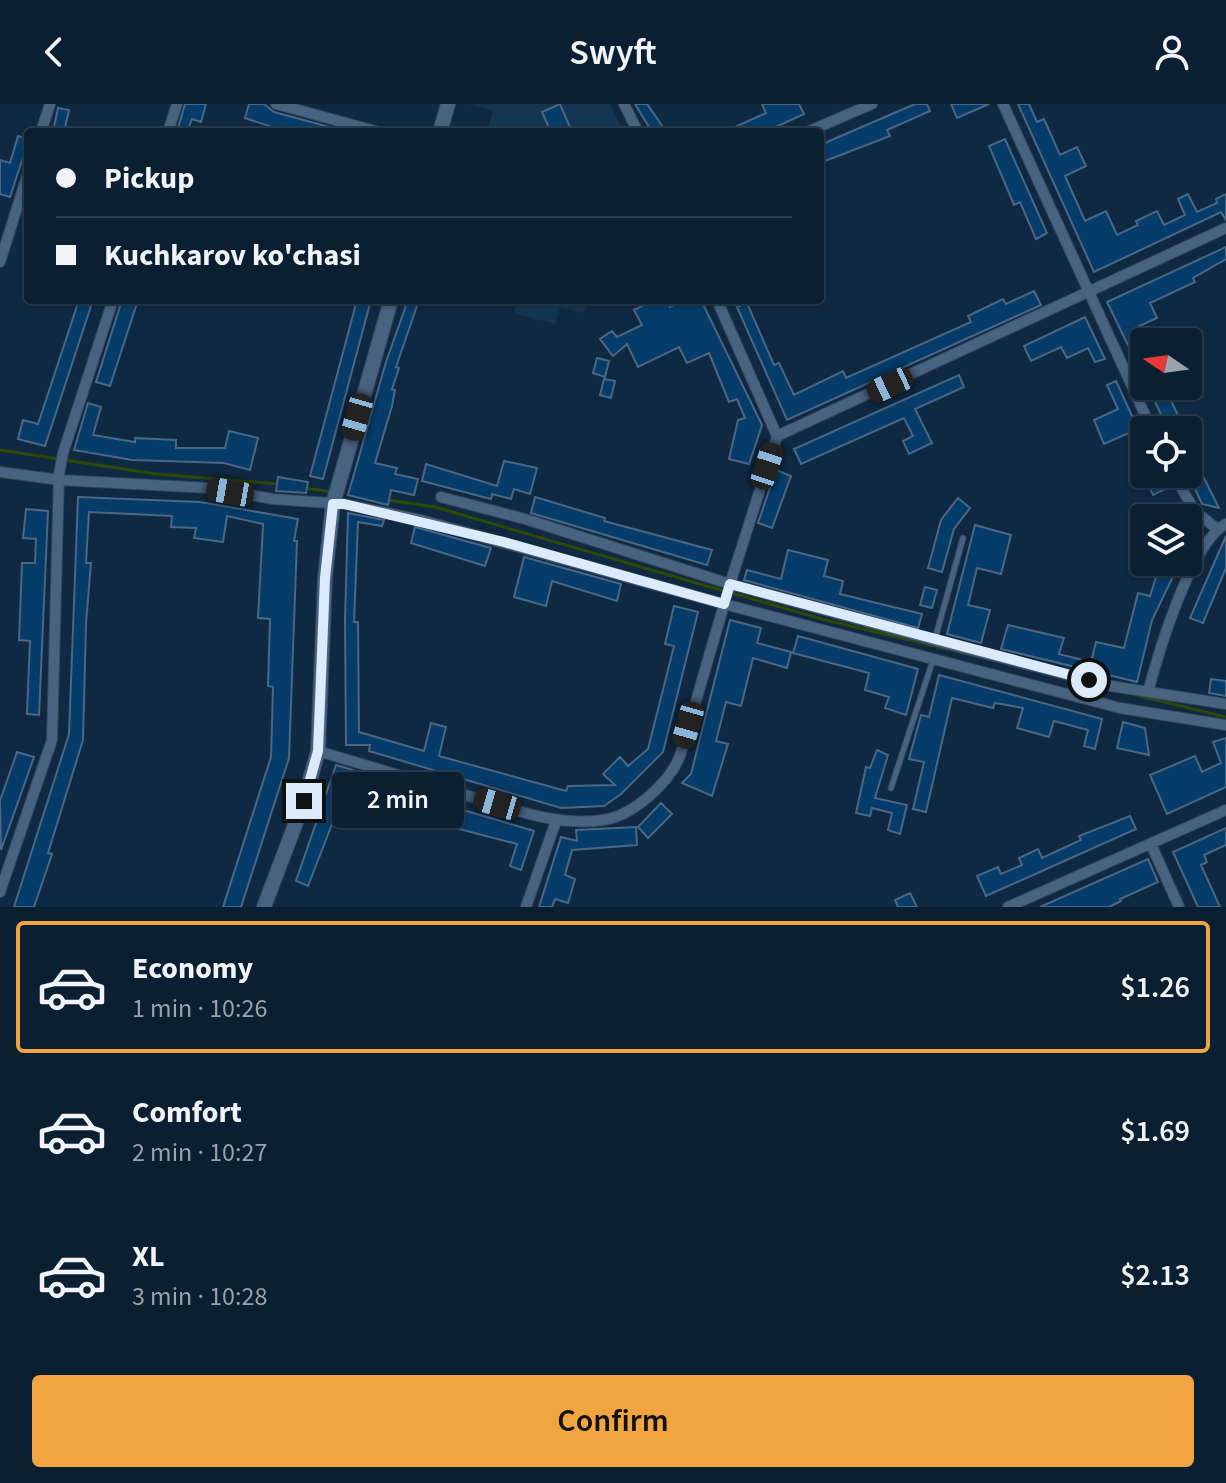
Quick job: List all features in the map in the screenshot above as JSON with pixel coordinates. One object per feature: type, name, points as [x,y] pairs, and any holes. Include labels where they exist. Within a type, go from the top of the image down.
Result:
[{"type":"main road","points":[[441,128],[448,104]]},
{"type":"main road","points":[[264,907],[304,801],[318,751],[325,578],[333,504],[390,304]]},
{"type":"street","points":[[42,128],[50,104]]},
{"type":"street","points":[[169,128],[177,104]]},
{"type":"street","points":[[276,104],[364,128]]},
{"type":"street","points":[[624,104],[636,128]]},
{"type":"street","points":[[816,128],[872,104]]},
{"type":"street","points":[[1003,104],[1145,416]]},
{"type":"street","points":[[0,262],[24,186]]},
{"type":"street","points":[[777,436],[1226,228]]},
{"type":"street","points":[[0,892],[52,740],[63,453],[112,304]]},
{"type":"street","points":[[318,751],[556,821],[617,817],[667,779],[680,756],[729,585],[777,436],[719,304]]},
{"type":"street","points":[[0,472],[209,488],[273,499],[344,504],[421,520],[1120,708],[1226,725]]},
{"type":"street","points":[[1148,692],[1166,628],[1189,575],[1222,527],[1195,511],[1181,488]]},
{"type":"street","points":[[441,497],[525,519],[729,585],[935,640],[1111,686],[1226,704]]},
{"type":"street","points":[[1008,907],[1226,810]]},
{"type":"street","points":[[526,907],[556,821]]},
{"type":"street","points":[[1151,844],[1179,907]]},
{"type":"lane","points":[[935,640],[963,538]]},
{"type":"lane","points":[[891,788],[933,659]]},
{"type":"shaded area","points":[[468,104],[610,104],[622,128],[488,128],[493,111]]},
{"type":"shaded area","points":[[517,304],[589,304],[583,313],[560,308],[555,324],[514,313]]},
{"type":"building","points":[[185,104],[206,104],[201,122],[192,119],[189,128],[178,128]]},
{"type":"building","points":[[249,104],[264,104],[274,112],[333,128],[276,128],[245,118]]},
{"type":"building","points":[[560,104],[570,128],[549,128],[542,112]]},
{"type":"building","points":[[635,104],[647,104],[663,127],[650,128]]},
{"type":"building","points":[[762,104],[799,104],[804,114],[774,128],[733,128],[766,113]]},
{"type":"building","points":[[915,104],[927,104],[930,111],[887,130],[890,136],[824,161],[824,143]]},
{"type":"building","points":[[951,104],[989,104],[957,118]]},
{"type":"building","points":[[1018,104],[1029,104],[1037,122],[1044,119],[1060,155],[1077,147],[1086,166],[1065,176],[1085,221],[1106,211],[1117,235],[1157,211],[1164,225],[1185,215],[1178,199],[1188,194],[1197,212],[1217,203],[1216,199],[1226,194],[1226,220],[1221,212],[1094,272]]},
{"type":"building","points":[[58,108],[69,110],[65,128],[54,128]]},
{"type":"building","points":[[18,136],[24,138],[24,154],[10,197],[0,194],[0,160],[10,163]]},
{"type":"building","points":[[1005,139],[1047,233],[1036,239],[1020,202],[1014,205],[989,146]]},
{"type":"building","points":[[1226,247],[1226,259],[1193,278],[1195,282],[1150,303],[1157,318],[1130,328],[1130,349],[1107,302]]},
{"type":"building","points":[[1034,291],[1041,305],[787,420],[737,307],[747,304],[774,365],[779,363],[794,395],[843,371],[846,378],[971,322],[968,316],[1003,299],[1006,304]]},
{"type":"building","points":[[78,304],[92,304],[45,446],[18,439],[23,420],[38,424]]},
{"type":"building","points":[[121,304],[137,304],[110,386],[96,382]]},
{"type":"building","points":[[356,304],[370,304],[323,479],[310,476]]},
{"type":"building","points":[[407,304],[418,304],[396,367],[399,368],[392,389],[395,390],[392,406],[375,463],[397,468],[395,474],[418,479],[414,495],[391,490],[388,505],[348,495],[386,362]]},
{"type":"building","points":[[646,304],[669,304],[670,307],[676,304],[703,304],[762,425],[749,464],[729,459],[738,420],[745,418],[737,399],[729,402],[709,353],[687,363],[679,347],[638,367],[627,344],[613,356],[600,339],[612,331],[617,337],[642,325],[634,310]]},
{"type":"building","points":[[1085,317],[1105,359],[1095,362],[1088,348],[1067,358],[1061,347],[1031,361],[1024,346]]},
{"type":"building","points":[[597,358],[609,361],[605,377],[593,373]]},
{"type":"building","points":[[959,375],[964,387],[915,409],[932,443],[909,454],[903,441],[913,436],[904,418],[801,464],[794,449]]},
{"type":"building","points":[[604,379],[615,381],[611,398],[600,395]]},
{"type":"building","points":[[1116,381],[1132,416],[1130,433],[1104,444],[1094,420],[1118,409],[1107,385]]},
{"type":"building","points":[[1154,400],[1171,400],[1178,416],[1162,416]]},
{"type":"building","points":[[88,403],[101,407],[93,435],[135,442],[135,438],[176,440],[176,448],[225,448],[229,431],[258,438],[250,470],[224,463],[132,460],[74,450]]},
{"type":"building","points":[[504,461],[537,468],[530,494],[514,489],[511,499],[492,494],[491,499],[422,481],[426,464],[497,486]]},
{"type":"building","points":[[776,470],[791,476],[772,528],[758,523]]},
{"type":"building","points":[[1202,474],[1219,508],[1202,504],[1195,488],[1202,488]]},
{"type":"building","points":[[278,477],[308,482],[306,493],[276,491]]},
{"type":"building","points":[[1150,488],[1167,488],[1153,495]]},
{"type":"building","points":[[78,497],[200,502],[298,519],[294,541],[297,541],[289,758],[241,907],[223,907],[271,757],[273,687],[268,686],[270,619],[258,618],[263,524],[227,516],[223,542],[194,538],[196,528],[171,527],[172,516],[89,512],[86,563],[91,563],[83,740],[34,907],[14,907],[69,734]]},
{"type":"building","points":[[535,497],[605,518],[604,521],[712,550],[707,565],[531,513]]},
{"type":"building","points":[[958,498],[970,508],[954,529],[942,572],[928,568],[941,520]]},
{"type":"building","points":[[26,509],[48,511],[39,715],[27,714],[30,641],[19,640],[22,563],[35,563],[36,539],[23,538]]},
{"type":"building","points":[[348,513],[384,520],[382,526],[358,522],[354,622],[358,622],[359,732],[424,751],[431,723],[446,727],[439,756],[566,791],[568,786],[615,785],[603,774],[620,757],[628,766],[648,749],[674,646],[665,644],[674,606],[698,612],[663,752],[621,794],[604,806],[561,808],[369,751],[370,745],[346,745]]},
{"type":"building","points":[[975,525],[1011,535],[1001,574],[977,568],[968,605],[990,610],[981,643],[947,634]]},
{"type":"building","points":[[415,527],[491,548],[485,566],[411,543]]},
{"type":"building","points":[[1226,536],[1226,568],[1203,623],[1190,618]]},
{"type":"building","points":[[788,550],[828,560],[824,576],[843,581],[840,594],[922,614],[918,628],[744,580],[747,570],[781,579]]},
{"type":"building","points":[[524,557],[621,584],[617,601],[552,581],[546,606],[514,597]]},
{"type":"building","points":[[1156,576],[1173,576],[1152,620],[1137,682],[1001,649],[1008,625],[1064,638],[1059,654],[1091,662],[1096,642],[1124,648],[1138,593],[1150,596]]},
{"type":"building","points":[[925,587],[937,590],[932,608],[920,605]]},
{"type":"building","points":[[730,620],[761,628],[757,643],[791,652],[787,668],[753,658],[741,706],[726,702],[716,741],[728,744],[712,796],[682,783],[691,774]]},
{"type":"building","points":[[798,636],[918,669],[906,715],[885,708],[889,697],[865,690],[869,673],[793,653]]},
{"type":"building","points":[[939,675],[1102,719],[1095,749],[1084,746],[1088,730],[1054,721],[1049,737],[1017,728],[1023,708],[995,703],[993,708],[952,698],[926,812],[913,809],[924,762],[909,759],[921,715],[929,717]]},
{"type":"building","points":[[1211,679],[1226,681],[1226,696],[1209,693]]},
{"type":"building","points":[[1123,722],[1145,728],[1149,755],[1117,748]]},
{"type":"building","points":[[1226,738],[1226,787],[1167,814],[1150,775],[1195,756],[1202,772],[1221,763],[1213,742]]},
{"type":"building","points":[[877,750],[888,755],[875,798],[907,805],[900,834],[888,830],[892,813],[872,808],[870,816],[856,813],[866,767],[870,768]]},
{"type":"building","points":[[17,752],[34,757],[1,850],[0,801]]},
{"type":"building","points":[[336,765],[353,770],[308,886],[296,881]]},
{"type":"building","points":[[386,787],[534,831],[521,870],[510,866],[517,844],[444,825],[446,819],[382,799]]},
{"type":"building","points":[[661,803],[672,814],[648,838],[638,827]]},
{"type":"building","points":[[1130,816],[1136,829],[986,896],[977,876],[998,867],[1001,874],[1022,865],[1019,858],[1038,849],[1042,858],[1081,840],[1079,836]]},
{"type":"building","points":[[636,827],[637,845],[572,850],[565,875],[575,879],[568,903],[555,899],[552,907],[539,907],[561,837],[577,841],[576,830]]},
{"type":"building","points":[[1226,828],[1226,845],[1204,855],[1207,862],[1201,865],[1220,907],[1198,907],[1173,852]]},
{"type":"building","points":[[1148,859],[1158,882],[1109,907],[1040,907]]},
{"type":"building","points":[[910,893],[917,907],[898,907],[895,900]]},
{"type":"waterway","points":[[0,450],[156,474],[278,484]]},
{"type":"waterway","points":[[305,488],[333,492]]},
{"type":"waterway","points":[[388,500],[435,507],[724,591]]},
{"type":"waterway","points":[[732,593],[822,619],[980,657]]},
{"type":"waterway","points":[[1135,695],[1226,717]]},
{"type":"route","points":[[304,801],[318,751],[327,541],[333,504],[421,520],[724,604],[730,584],[1089,680]]}]
